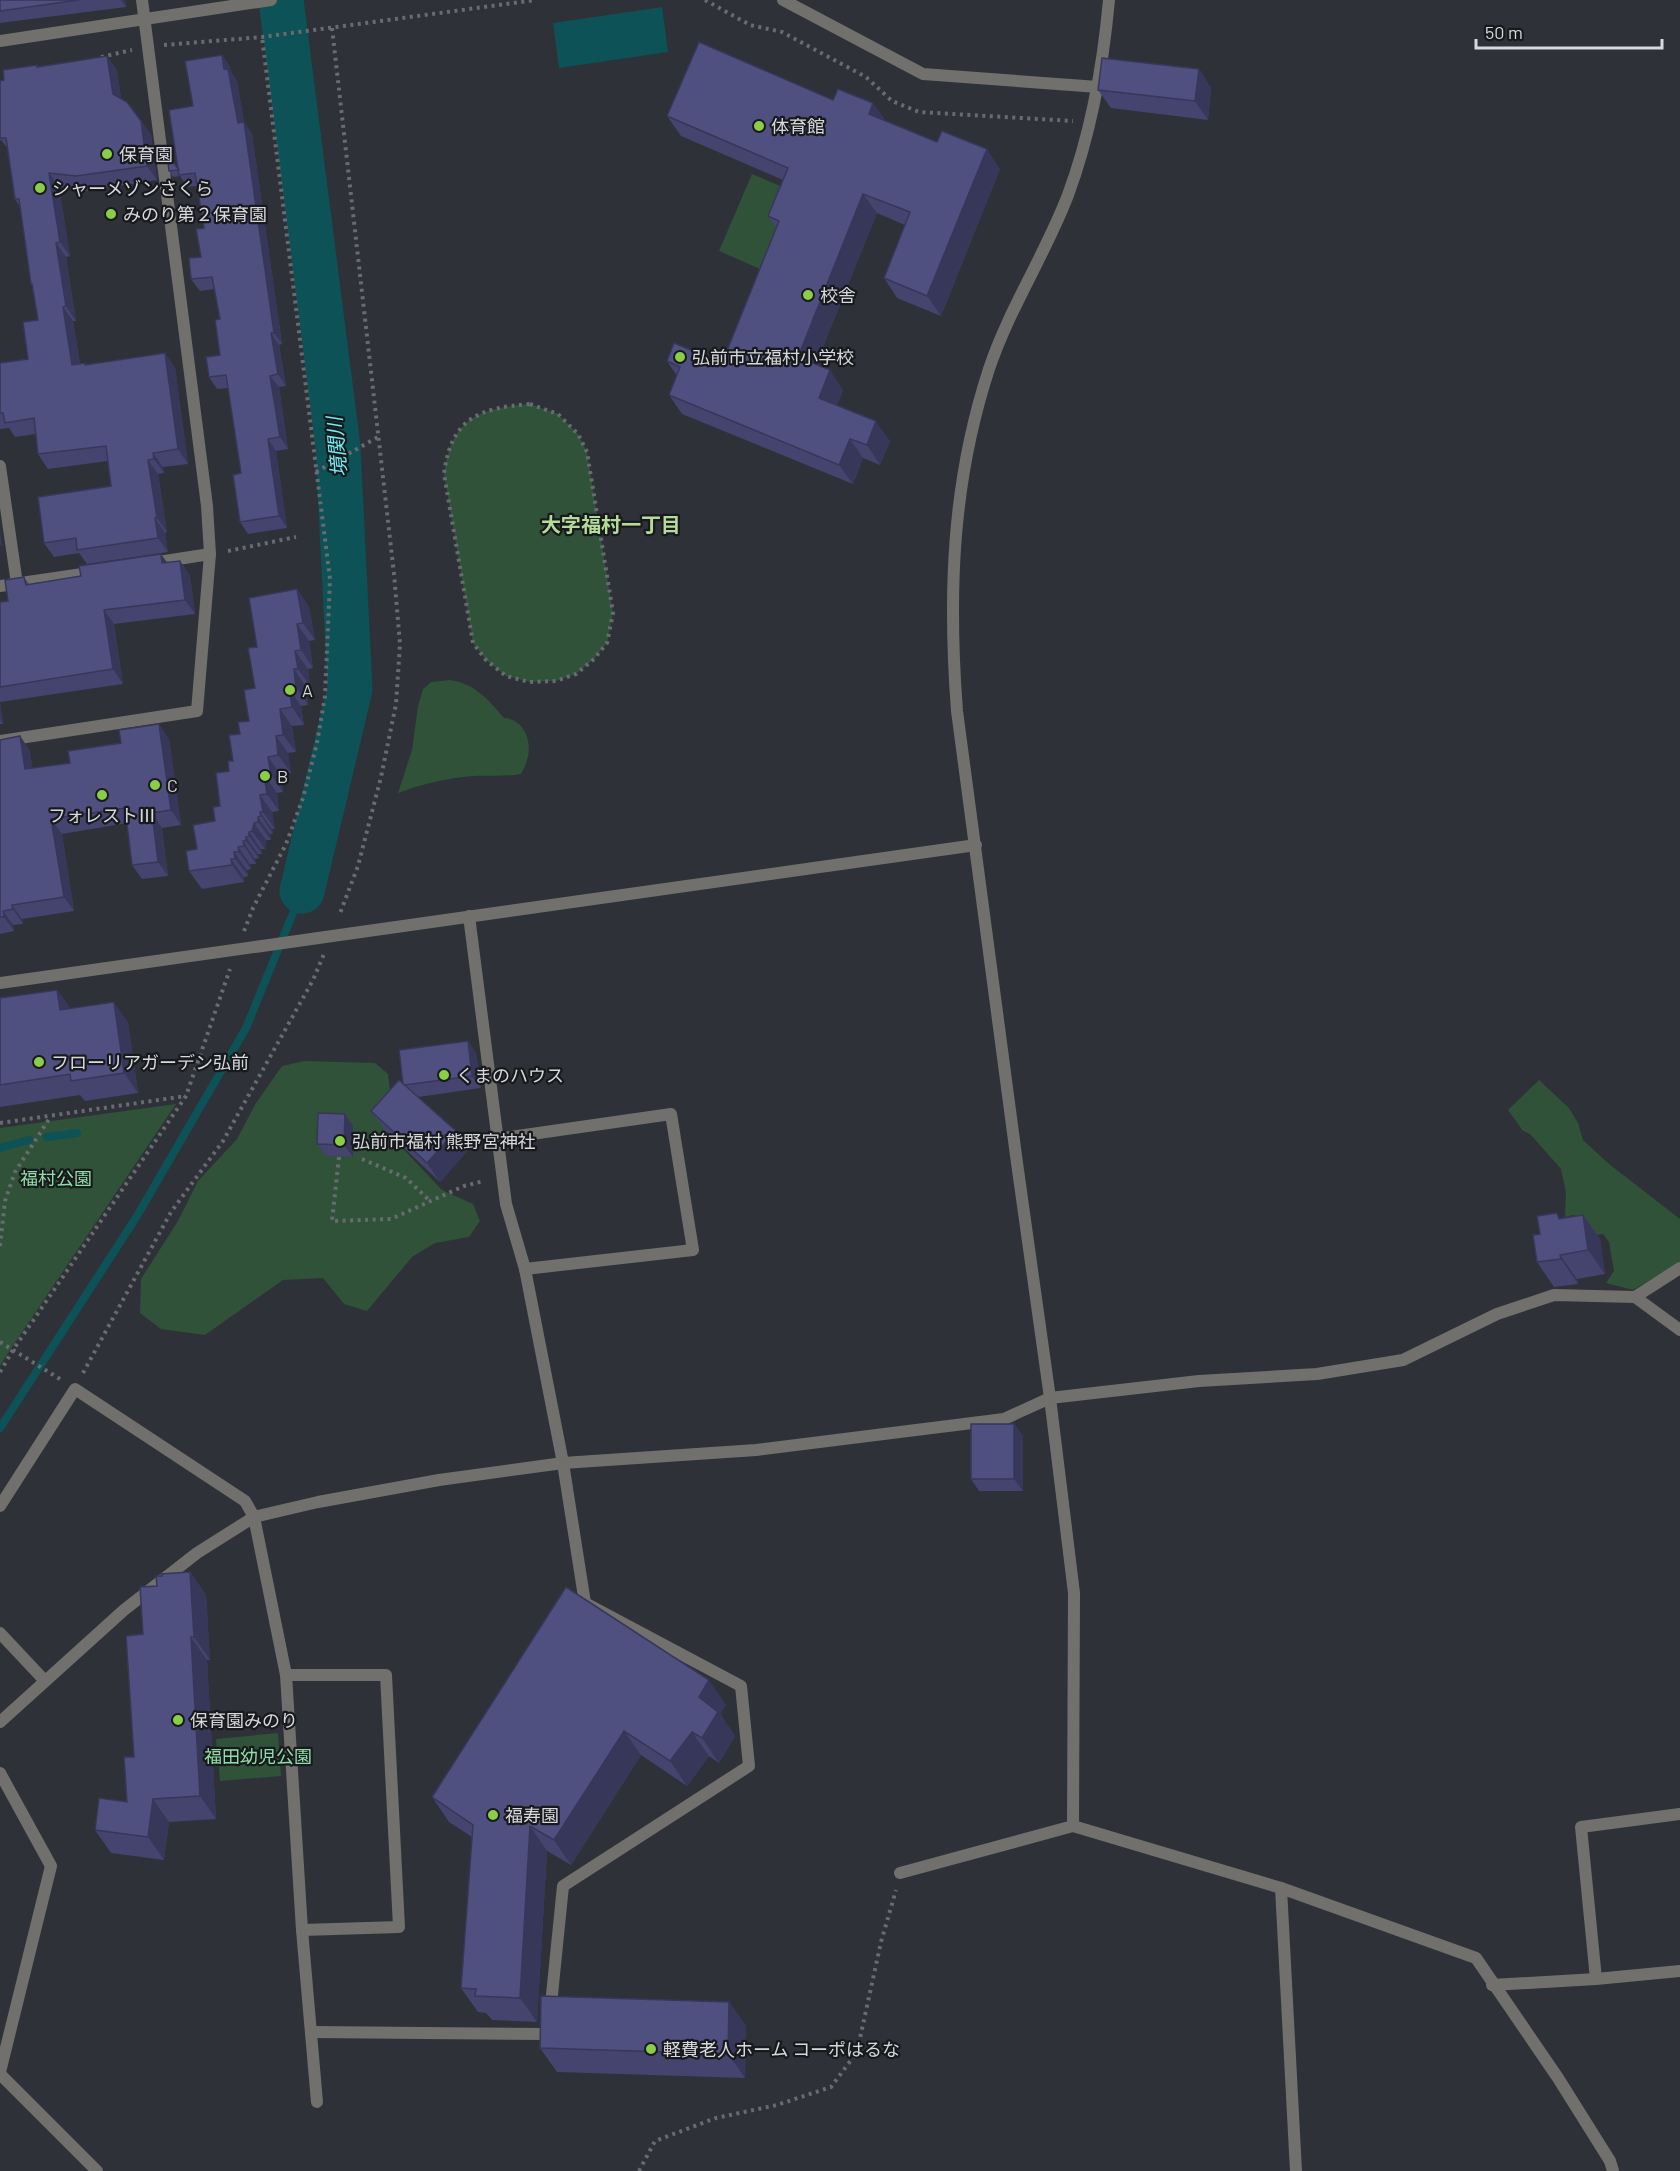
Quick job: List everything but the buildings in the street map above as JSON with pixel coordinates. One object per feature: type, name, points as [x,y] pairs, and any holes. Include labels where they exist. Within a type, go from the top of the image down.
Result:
[{"type":"street","points":[[0,741],[197,711],[210,554],[207,506],[142,0]]},
{"type":"street","points":[[0,41],[271,0]]},
{"type":"street","points":[[783,0],[922,74],[1098,87]]},
{"type":"street","points":[[1072,1826],[1074,1593],[1050,1398],[957,711],[952,590],[957,521],[968,440],[990,368],[1015,306],[1067,197],[1084,146],[1098,87],[1108,0]]},
{"type":"street","points":[[0,466],[18,584]]},
{"type":"street","points":[[142,565],[210,554]]},
{"type":"street","points":[[0,586],[108,570]]},
{"type":"street","points":[[0,983],[976,845]]},
{"type":"street","points":[[311,2032],[548,2034],[563,1886],[749,1766],[741,1686],[585,1603],[563,1463],[525,1269],[506,1204],[469,916]]},
{"type":"street","points":[[497,1139],[671,1114],[693,1250],[525,1269]]},
{"type":"street","points":[[0,1722],[124,1610],[197,1553],[254,1518],[318,1502],[439,1480],[563,1463],[756,1449],[1004,1419],[1050,1398],[1198,1381],[1317,1374],[1402,1360],[1497,1314],[1554,1295],[1635,1297],[1680,1268]]},
{"type":"street","points":[[1635,1297],[1680,1330]]},
{"type":"street","points":[[0,1506],[75,1389],[245,1501],[254,1518],[286,1676],[302,1930],[317,2102]]},
{"type":"street","points":[[0,1633],[45,1681]]},
{"type":"street","points":[[286,1676],[386,1675],[399,1927],[302,1930]]},
{"type":"street","points":[[0,1773],[51,1866],[0,2073],[97,2171]]},
{"type":"street","points":[[1596,1979],[1581,1827],[1680,1814]]},
{"type":"street","points":[[900,1874],[1072,1826],[1281,1888],[1476,1959],[1558,2078],[1610,2162],[1613,2171]]},
{"type":"street","points":[[1281,1888],[1296,2171]]},
{"type":"street","points":[[1492,1985],[1680,1971]]},
{"type":"path","points":[[160,46],[262,37],[536,0]]},
{"type":"path","points":[[705,0],[750,25],[782,32],[866,77],[892,101],[919,112],[1076,121]]},
{"type":"path","points":[[75,1389],[171,1212],[228,1131],[313,980],[326,937],[358,866],[381,777],[396,704],[400,644],[332,28]]},
{"type":"path","points":[[0,1372],[186,1096],[242,949],[254,908],[286,844],[303,798],[317,743],[329,639],[330,579],[262,37]]},
{"type":"path","points":[[98,58],[136,49]]},
{"type":"path","points":[[530,404],[558,414],[578,434],[588,452],[613,613],[607,643],[594,659],[576,674],[556,681],[530,682],[506,676],[486,660],[473,643],[444,474],[447,453],[458,432],[477,414],[501,406],[530,404]]},
{"type":"path","points":[[316,471],[378,438]]},
{"type":"path","points":[[210,554],[296,537]]},
{"type":"path","points":[[0,1123],[186,1096]]},
{"type":"path","points":[[0,1246],[5,1201],[15,1172],[51,1116]]},
{"type":"path","points":[[339,1157],[332,1221],[391,1219],[464,1186],[503,1177]]},
{"type":"path","points":[[362,1159],[406,1178],[431,1202]]},
{"type":"path","points":[[0,1198],[5,1201]]},
{"type":"path","points":[[0,1342],[63,1381]]},
{"type":"path","points":[[639,2171],[655,2141],[716,2118],[777,2105],[831,2087],[857,2052],[881,1942],[900,1874]]},
{"type":"green space","points":[[752,174],[797,193],[774,275],[719,251]]},
{"type":"green space","points":[[530,404],[558,414],[578,434],[587,452],[613,613],[607,643],[594,659],[576,674],[556,681],[530,682],[506,676],[486,660],[473,643],[444,474],[453,440],[470,420],[496,409]]},
{"type":"green space","points":[[450,680],[474,689],[487,699],[504,718],[517,722],[522,727],[529,746],[527,762],[521,774],[454,778],[398,793],[412,750],[418,706],[423,689],[431,682]]},
{"type":"green space","points":[[304,1061],[375,1063],[388,1074],[391,1099],[390,1135],[442,1190],[473,1204],[480,1221],[469,1237],[435,1243],[412,1257],[367,1311],[344,1304],[323,1278],[283,1280],[205,1335],[161,1329],[140,1313],[141,1279],[178,1221],[198,1181],[237,1139],[256,1103],[282,1066]]},
{"type":"green space","points":[[1539,1080],[1569,1108],[1578,1123],[1583,1140],[1609,1164],[1680,1219],[1680,1262],[1633,1290],[1606,1283],[1614,1271],[1609,1242],[1603,1234],[1577,1238],[1574,1215],[1565,1217],[1566,1193],[1561,1169],[1530,1134],[1523,1131],[1508,1110]]},
{"type":"green space","name":"福村公園","points":[[176,1104],[8,1353],[0,1366],[0,1128]]},
{"type":"green space","name":"福田幼児公園","points":[[278,1733],[281,1776],[220,1781],[216,1739]]},
{"type":"water","points":[[662,7],[668,52],[559,68],[553,23]]},
{"type":"waterway","name":"境関川","points":[[281,0],[338,447],[350,689],[302,891]]},
{"type":"waterway","points":[[0,1428],[137,1216],[246,1028],[302,891]]},
{"type":"waterway","points":[[47,1137],[77,1133]]},
{"type":"waterway","points":[[0,1148],[29,1140]]},
{"type":"place","name":"体育館","points":[[759,126]]},
{"type":"place","name":"保育園","points":[[107,154]]},
{"type":"place","name":"シャーメゾンさくら","points":[[40,188]]},
{"type":"place","name":"みのり第２保育園","points":[[111,214]]},
{"type":"place","name":"校舎","points":[[808,295]]},
{"type":"place","name":"弘前市立福村小学校","points":[[680,357]]},
{"type":"place","name":"A","points":[[290,690]]},
{"type":"place","name":"B","points":[[265,776]]},
{"type":"place","name":"C","points":[[155,785]]},
{"type":"place","name":"フォレストⅢ","points":[[102,795]]},
{"type":"place","name":"フローリアガーデン弘前","points":[[39,1062]]},
{"type":"place","name":"くまのハウス","points":[[444,1075]]},
{"type":"place","name":"弘前市福村 熊野宮神社","points":[[340,1141]]},
{"type":"place","name":"保育園みのり","points":[[178,1720]]},
{"type":"place","name":"福寿園","points":[[493,1815]]},
{"type":"place","name":"軽費老人ホーム コーポはるな","points":[[651,2049]]},
{"type":"district","name":"大字福村一丁目","points":[[611,524]]}]
